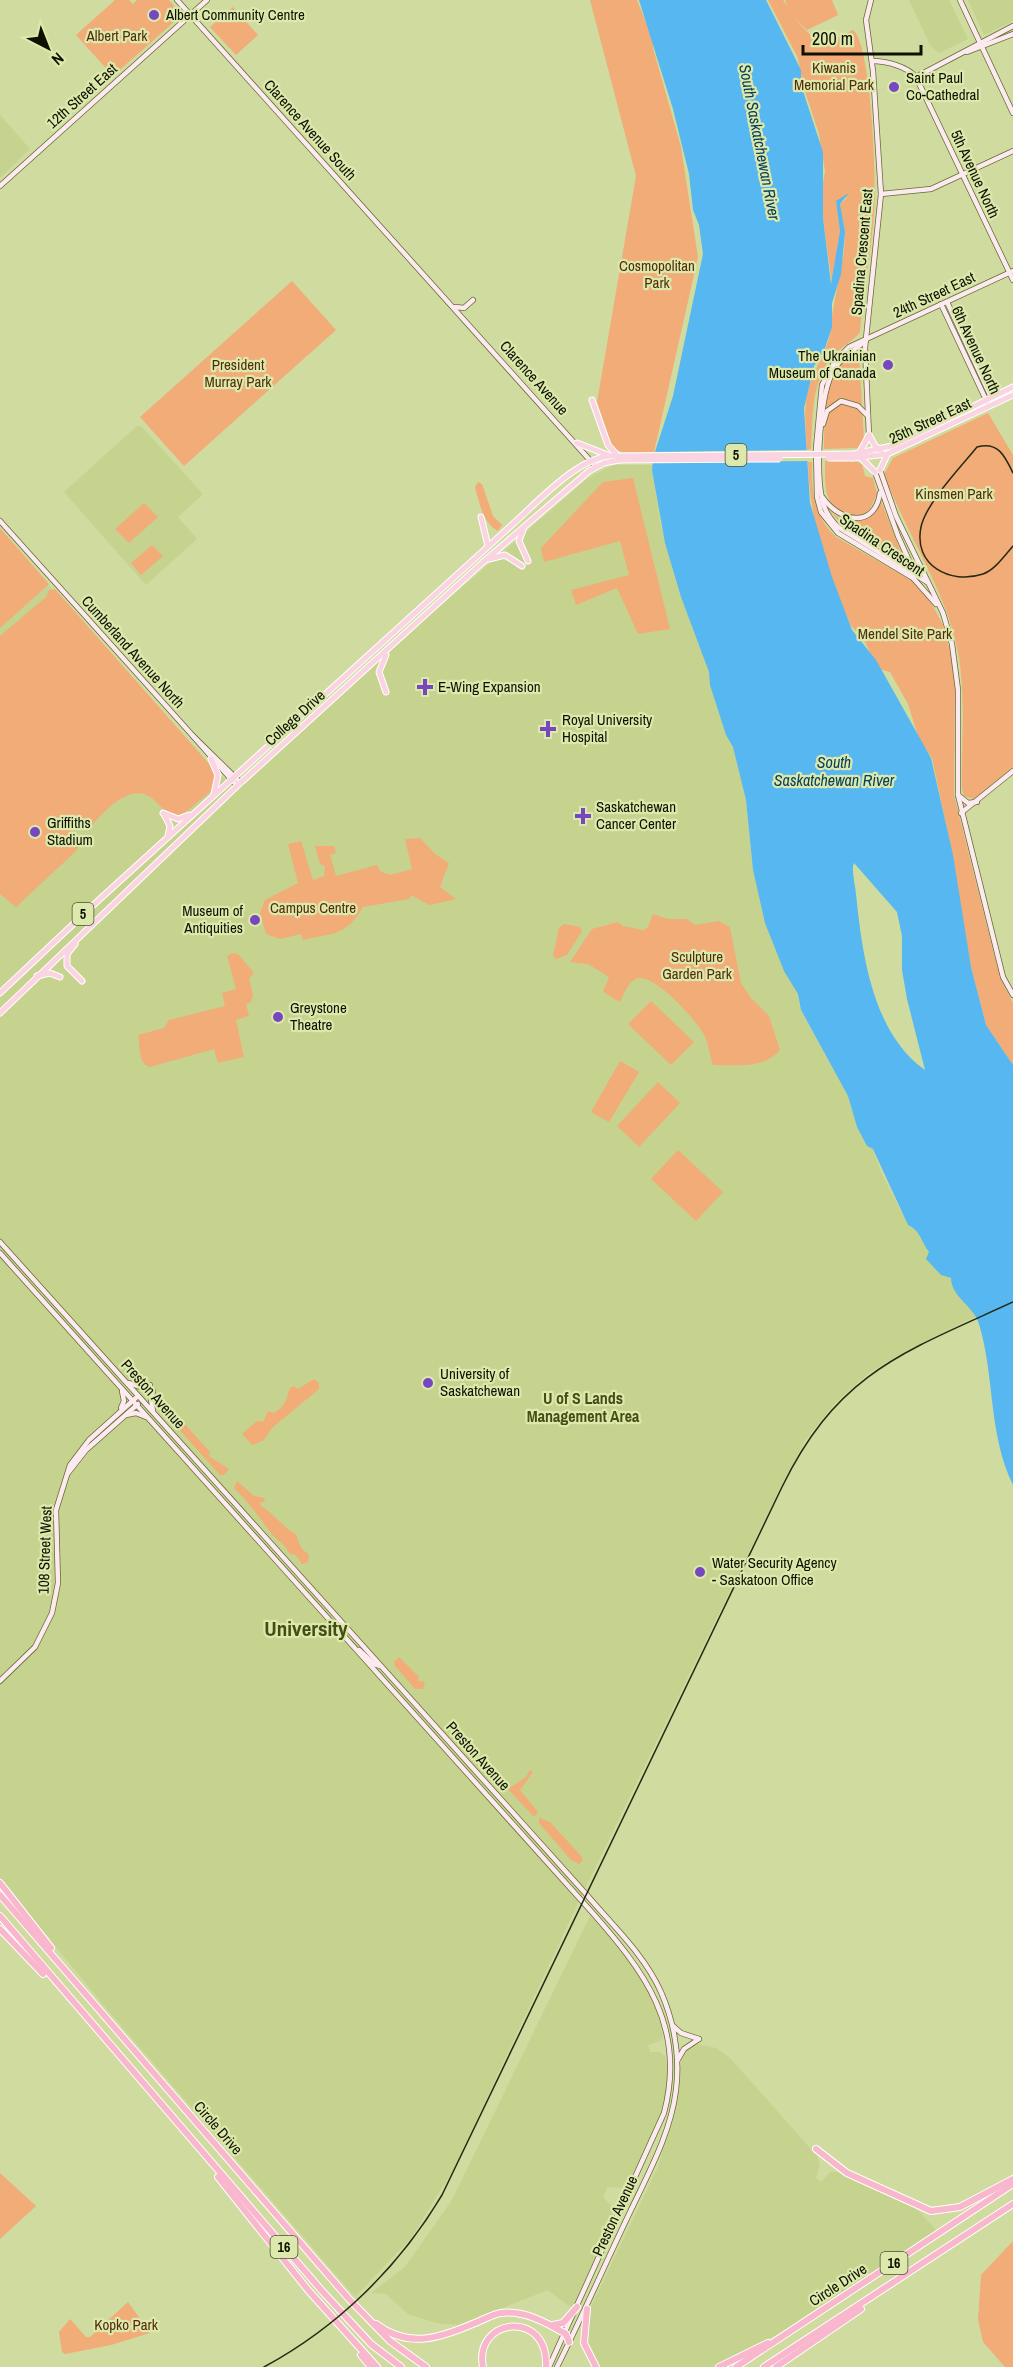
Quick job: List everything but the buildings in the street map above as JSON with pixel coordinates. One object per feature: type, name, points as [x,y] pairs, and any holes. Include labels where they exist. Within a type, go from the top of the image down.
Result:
[{"type":"highway","points":[[0,1883],[75,1983]]},
{"type":"highway","name":"Circle Drive","points":[[0,1895],[359,2310],[390,2341],[426,2367]]},
{"type":"highway","name":"Circle Drive","points":[[0,1916],[56,1984],[347,2319],[371,2344],[401,2367]]},
{"type":"highway","points":[[0,1929],[56,1984]]},
{"type":"highway","points":[[174,2120],[371,2367]]},
{"type":"highway","points":[[816,2149],[847,2173],[932,2211],[960,2207],[1013,2182]]},
{"type":"highway","name":"Circle Drive","points":[[736,2367],[1013,2182]]},
{"type":"highway","name":"Circle Drive","points":[[764,2367],[1013,2204]]},
{"type":"highway","points":[[776,2367],[874,2300],[897,2281]]},
{"type":"highway","points":[[550,2325],[563,2323],[577,2307]]},
{"type":"highway","points":[[587,2308],[584,2343],[596,2367]]},
{"type":"highway","points":[[359,2310],[388,2332],[420,2340],[438,2338],[499,2313],[519,2313],[566,2334],[569,2342]]},
{"type":"highway","points":[[327,2312],[377,2367]]},
{"type":"highway","points":[[483,2367],[482,2355],[486,2342],[499,2330],[512,2326],[528,2329],[540,2338],[548,2367]]},
{"type":"highway","points":[[719,2367],[774,2341]]},
{"type":"main road","points":[[177,0],[191,15]]},
{"type":"main road","name":"12th Street East","points":[[0,186],[207,0]]},
{"type":"main road","name":"Spadina Crescent East","points":[[869,435],[866,340],[881,194],[872,61],[866,20],[871,0]]},
{"type":"main road","points":[[960,0],[1013,113]]},
{"type":"main road","name":"Clarence Avenue South","points":[[191,15],[453,307]]},
{"type":"main road","points":[[872,61],[886,62],[908,70],[916,77],[1013,27]]},
{"type":"main road","points":[[981,45],[1013,34]]},
{"type":"main road","name":"5th Avenue North","points":[[916,77],[1013,280]]},
{"type":"main road","points":[[881,194],[926,191],[1013,151]]},
{"type":"main road","name":"24th Street East","points":[[866,340],[1011,272]]},
{"type":"main road","points":[[453,307],[465,308],[473,300]]},
{"type":"main road","name":"6th Avenue North","points":[[947,302],[989,401]]},
{"type":"main road","name":"6th Avenue North","points":[[941,304],[989,401]]},
{"type":"main road","name":"Clarence Avenue","points":[[453,307],[577,443],[596,467]]},
{"type":"main road","name":"Spadina Crescent","points":[[866,340],[840,362],[825,389],[820,433],[821,495],[829,516],[838,527],[927,582]]},
{"type":"main road","name":"Spadina Crescent","points":[[866,340],[841,354],[822,384],[817,430],[817,497],[825,518],[838,533],[913,578],[922,586]]},
{"type":"main road","name":"25th Street East","points":[[854,456],[860,458],[887,454],[1013,387]]},
{"type":"main road","name":"25th Street East","points":[[854,456],[881,450],[989,401],[1013,395]]},
{"type":"main road","points":[[592,400],[608,445],[617,457]]},
{"type":"main road","points":[[820,433],[827,411],[841,401],[858,406],[868,416]]},
{"type":"main road","points":[[869,435],[875,446],[881,450]]},
{"type":"main road","points":[[854,456],[862,450],[869,435]]},
{"type":"main road","points":[[577,443],[617,457]]},
{"type":"main road","points":[[860,458],[877,471],[887,454]]},
{"type":"main road","name":"5","points":[[617,457],[854,456]]},
{"type":"main road","name":"College Drive","points":[[0,993],[488,546],[591,460],[617,457]]},
{"type":"main road","name":"College Drive","points":[[0,1012],[239,784],[482,563],[530,520],[596,467],[617,457]]},
{"type":"main road","name":"Spadina Crescent","points":[[877,471],[880,490],[914,573],[942,613]]},
{"type":"main road","name":"Spadina Crescent","points":[[877,471],[942,613],[955,655],[958,700],[958,795],[961,813],[1003,977],[1013,995]]},
{"type":"main road","points":[[821,495],[835,513],[846,518],[856,518],[866,515],[875,506],[880,490]]},
{"type":"main road","points":[[481,518],[488,546]]},
{"type":"main road","points":[[482,563],[503,555],[525,563],[519,540],[530,520]]},
{"type":"main road","name":"Cumberland Avenue North","points":[[0,521],[233,778]]},
{"type":"main road","points":[[386,692],[379,673],[380,665],[397,640]]},
{"type":"main road","points":[[277,749],[293,723]]},
{"type":"main road","name":"Cumberland Avenue North","points":[[193,736],[211,759],[233,778]]},
{"type":"main road","points":[[211,759],[218,779],[213,796]]},
{"type":"main road","points":[[961,813],[1013,771]]},
{"type":"main road","points":[[233,778],[239,784]]},
{"type":"main road","points":[[958,795],[968,802],[977,802]]},
{"type":"main road","points":[[168,837],[170,826],[163,813],[178,819],[194,814]]},
{"type":"main road","points":[[82,981],[68,968],[66,956],[87,928]]},
{"type":"main road","points":[[35,977],[47,973],[60,976]]},
{"type":"main road","name":"Preston Avenue","points":[[0,1242],[635,1950],[657,1984],[672,2023],[677,2061],[675,2098],[663,2139],[587,2308],[557,2367]]},
{"type":"main road","name":"Preston Avenue","points":[[0,1253],[622,1946],[644,1976],[659,2005],[669,2051],[670,2076],[664,2113],[566,2334],[548,2367]]},
{"type":"main road","points":[[126,1382],[140,1387],[150,1385]]},
{"type":"main road","points":[[121,1388],[124,1401],[120,1414],[136,1413],[147,1417]]},
{"type":"main road","points":[[153,1391],[151,1402],[154,1414]]},
{"type":"main road","name":"108 Street West","points":[[0,1681],[35,1647],[52,1613],[58,1583],[56,1518],[70,1466],[83,1445],[140,1398]]},
{"type":"main road","points":[[343,1636],[374,1664],[381,1666]]},
{"type":"main road","points":[[672,2023],[681,2033],[699,2039],[684,2049],[677,2061]]},
{"type":"shaded area","points":[[909,0],[949,0],[968,39],[939,53],[930,45]]},
{"type":"shaded area","points":[[968,0],[1013,0],[1013,21],[984,35]]},
{"type":"shaded area","points":[[0,115],[30,149],[0,178]]},
{"type":"shaded area","points":[[137,426],[141,426],[203,494],[178,517],[197,539],[147,584],[64,492]]},
{"type":"shaded area","name":"University of Saskatchewan","points":[[613,465],[652,465],[660,521],[675,578],[709,672],[726,735],[733,746],[746,800],[753,870],[772,941],[798,994],[801,1011],[848,1096],[857,1127],[873,1149],[880,1170],[908,1225],[915,1228],[927,1246],[929,1252],[927,1260],[951,1278],[952,1286],[977,1316],[911,1348],[870,1372],[836,1402],[806,1439],[579,1901],[453,2170],[411,2238],[355,2297],[105,2007],[0,1878],[0,531],[210,765],[237,791],[436,610],[588,478]]},
{"type":"shaded area","points":[[590,1916],[622,1949],[654,1998],[663,2036],[660,2041],[648,2045],[650,2052],[660,2052],[666,2057],[668,2080],[664,2108],[653,2136],[628,2182],[621,2188],[608,2187],[603,2197],[612,2206],[613,2219],[572,2308],[548,2290],[459,2325],[436,2323],[408,2314],[386,2294],[371,2293],[405,2267],[452,2200]]},
{"type":"shaded area","points":[[696,2044],[716,2048],[730,2058],[817,2156],[820,2165],[816,2178],[821,2182],[830,2172],[837,2172],[917,2209],[937,2231],[782,2332],[716,2367],[598,2367],[586,2347],[588,2313],[658,2167],[675,2109],[682,2056],[686,2049]]},
{"type":"green space","name":"Albert Park","points":[[115,0],[129,0],[133,4],[137,0],[169,0],[182,15],[113,76],[76,35]]},
{"type":"green space","name":"Cosmopolitan Park","points":[[590,0],[637,0],[653,40],[653,48],[681,147],[698,257],[654,452],[623,452],[613,449],[597,402],[636,176]]},
{"type":"green space","name":"Kiwanis Memorial Park","points":[[768,0],[783,0],[788,7],[785,0],[832,0],[838,15],[807,30],[793,17],[821,46],[853,30],[859,40],[864,58],[871,107],[875,194],[860,332],[832,357],[820,377],[814,400],[811,449],[807,450],[806,397],[830,337],[844,251],[845,232],[840,204],[848,197],[836,201],[840,231],[832,284],[823,218],[822,189],[825,171],[819,134],[803,85],[798,58]]},
{"type":"green space","points":[[233,7],[258,35],[236,55],[210,27]]},
{"type":"green space","name":"President Murray Park","points":[[292,281],[336,330],[184,466],[140,417]]},
{"type":"green space","points":[[856,351],[859,353],[864,440],[857,448],[824,449],[826,408],[831,381],[845,359]]},
{"type":"green space","name":"Kinsmen Park","points":[[988,413],[1013,455],[1013,767],[974,799],[964,796],[962,789],[962,697],[956,643],[942,601],[884,474],[893,458]]},
{"type":"green space","points":[[825,461],[854,461],[862,464],[865,476],[873,478],[877,494],[870,509],[853,516],[833,506],[827,493]]},
{"type":"green space","name":"Mendel Site Park","points":[[808,462],[812,462],[815,502],[828,529],[836,537],[911,580],[927,595],[943,625],[951,655],[955,685],[954,795],[1000,978],[1013,1003],[1013,1065],[986,1025],[971,967],[932,758],[919,739],[908,704],[890,672],[878,669],[864,641],[851,625],[840,605],[815,523]]},
{"type":"green space","points":[[633,478],[670,629],[638,634],[617,588],[576,605],[571,590],[629,575],[620,541],[544,562],[541,548],[603,482]]},
{"type":"green space","points":[[478,482],[482,484],[493,516],[502,525],[498,531],[482,512],[475,487]]},
{"type":"green space","points":[[881,501],[906,565],[844,528],[828,508],[836,516],[850,521],[862,517]]},
{"type":"green space","points":[[144,503],[158,517],[129,543],[115,529]]},
{"type":"green space","points":[[0,528],[49,584],[0,628]]},
{"type":"green space","points":[[152,545],[163,556],[141,575],[131,563]]},
{"type":"green space","points":[[55,589],[212,767],[216,777],[210,792],[181,816],[169,813],[145,794],[136,793],[118,800],[90,827],[82,823],[73,825],[70,833],[80,845],[16,907],[0,894],[0,636],[46,597],[49,590]]},
{"type":"green space","name":"Campus Centre","points":[[420,838],[435,854],[449,863],[440,887],[456,899],[429,905],[411,895],[409,899],[363,907],[345,929],[303,940],[301,934],[280,939],[266,934],[260,913],[265,900],[298,883],[288,844],[301,841],[313,880],[324,876],[325,866],[320,864],[315,846],[334,846],[336,853],[330,855],[336,876],[377,865],[380,871],[390,875],[412,869],[405,839]]},
{"type":"green space","name":"Sculpture Garden Park","points":[[653,914],[668,919],[687,919],[695,925],[719,921],[730,927],[741,983],[751,998],[769,1016],[780,1050],[758,1063],[713,1065],[707,1041],[699,1027],[662,989],[643,978],[636,979],[628,985],[620,1002],[603,992],[609,977],[588,964],[570,962],[592,929],[618,922],[623,926],[643,930],[648,927]]},
{"type":"green space","points":[[564,924],[580,927],[582,931],[567,955],[556,959],[553,956],[559,928]]},
{"type":"green space","points":[[233,953],[238,954],[254,973],[249,979],[253,995],[251,1002],[246,1004],[249,1016],[236,1020],[244,1057],[218,1063],[214,1049],[150,1067],[146,1065],[140,1054],[138,1035],[164,1028],[169,1020],[225,1006],[222,993],[236,989],[227,956]]},
{"type":"green space","points":[[651,1001],[694,1042],[671,1065],[628,1024]]},
{"type":"green space","points":[[620,1061],[639,1072],[609,1122],[591,1112]]},
{"type":"green space","points":[[658,1082],[680,1103],[639,1147],[617,1126]]},
{"type":"green space","points":[[678,1150],[723,1192],[696,1221],[651,1179]]},
{"type":"green space","points":[[314,1379],[319,1383],[319,1389],[272,1428],[264,1440],[252,1445],[242,1434],[257,1421],[263,1422],[268,1411],[274,1413],[281,1408],[290,1388],[294,1386],[298,1389]]},
{"type":"green space","points":[[160,1397],[211,1453],[208,1454],[210,1457],[229,1469],[224,1475],[220,1475],[158,1406],[156,1401]]},
{"type":"green space","points":[[237,1481],[254,1496],[265,1498],[264,1502],[260,1502],[261,1506],[296,1534],[301,1548],[309,1555],[308,1562],[302,1564],[296,1555],[289,1553],[285,1546],[273,1536],[234,1488]]},
{"type":"green space","points":[[399,1657],[419,1677],[418,1681],[425,1682],[423,1689],[415,1689],[395,1666],[394,1662]]},
{"type":"green space","points":[[530,1770],[533,1772],[520,1790],[538,1812],[534,1817],[508,1789],[526,1777]]},
{"type":"green space","points":[[539,1818],[550,1822],[582,1857],[579,1864],[571,1860],[539,1823]]},
{"type":"green space","points":[[0,2173],[36,2206],[0,2239]]},
{"type":"green space","points":[[1013,2241],[1013,2367],[1005,2367],[983,2342],[978,2320],[981,2275]]},
{"type":"green space","name":"Kopko Park","points":[[128,2302],[150,2333],[111,2345],[65,2354],[62,2352],[59,2332],[70,2319],[86,2337],[90,2337]]},
{"type":"water","name":"South Saskatchewan River","points":[[639,0],[766,0],[801,70],[801,85],[823,152],[823,218],[831,284],[840,231],[836,201],[849,193],[840,204],[845,232],[841,274],[832,303],[832,327],[824,351],[814,366],[804,408],[810,503],[832,577],[852,630],[876,660],[931,758],[953,855],[971,967],[986,1025],[1013,1065],[1013,1485],[999,1446],[988,1364],[979,1324],[973,1312],[955,1291],[951,1278],[941,1275],[926,1259],[929,1252],[918,1233],[908,1225],[873,1149],[867,1146],[857,1127],[848,1096],[801,1010],[798,994],[784,971],[765,923],[753,870],[746,800],[733,747],[726,735],[710,685],[709,672],[681,597],[665,543],[652,470],[653,458],[673,396],[703,254],[699,225],[693,210],[689,174],[673,109]],"holes":[[[854,863],[897,912],[902,936],[902,970],[907,999],[925,1070],[907,1054],[893,1035],[881,1013],[873,990],[862,941],[853,873]]]},
{"type":"pier","points":[[809,450],[810,461],[649,463],[652,452]]},
{"type":"railway","points":[[1013,473],[1004,456],[996,448],[977,447],[930,507],[924,517],[920,540],[928,561],[937,569],[958,577],[971,577],[987,572],[1000,562],[1013,546]]},
{"type":"railway","points":[[264,2367],[317,2333],[365,2293],[406,2247],[442,2195],[782,1487],[804,1448],[826,1417],[851,1391],[878,1370],[907,1352],[1013,1302]]},
{"type":"place","name":"Albert Community Centre","points":[[154,15]]},
{"type":"place","name":"Saint Paul Co-Cathedral","points":[[894,87]]},
{"type":"place","name":"The Ukrainian Museum of Canada","points":[[888,365]]},
{"type":"place","name":"E-Wing Expansion","points":[[425,687]]},
{"type":"place","name":"Royal University Hospital","points":[[548,729]]},
{"type":"place","name":"Saskatchewan Cancer Center","points":[[583,816]]},
{"type":"place","name":"Griffiths Stadium","points":[[35,832]]},
{"type":"place","name":"Museum of Antiquities","points":[[255,920]]},
{"type":"place","name":"Greystone Theatre","points":[[278,1017]]},
{"type":"place","name":"University of Saskatchewan","points":[[428,1383]]},
{"type":"place","name":"Water Security Agency - Saskatoon Office","points":[[700,1572]]},
{"type":"district","name":"U of S Lands Management Area","points":[[583,1407]]},
{"type":"district","name":"University","points":[[306,1629]]}]
